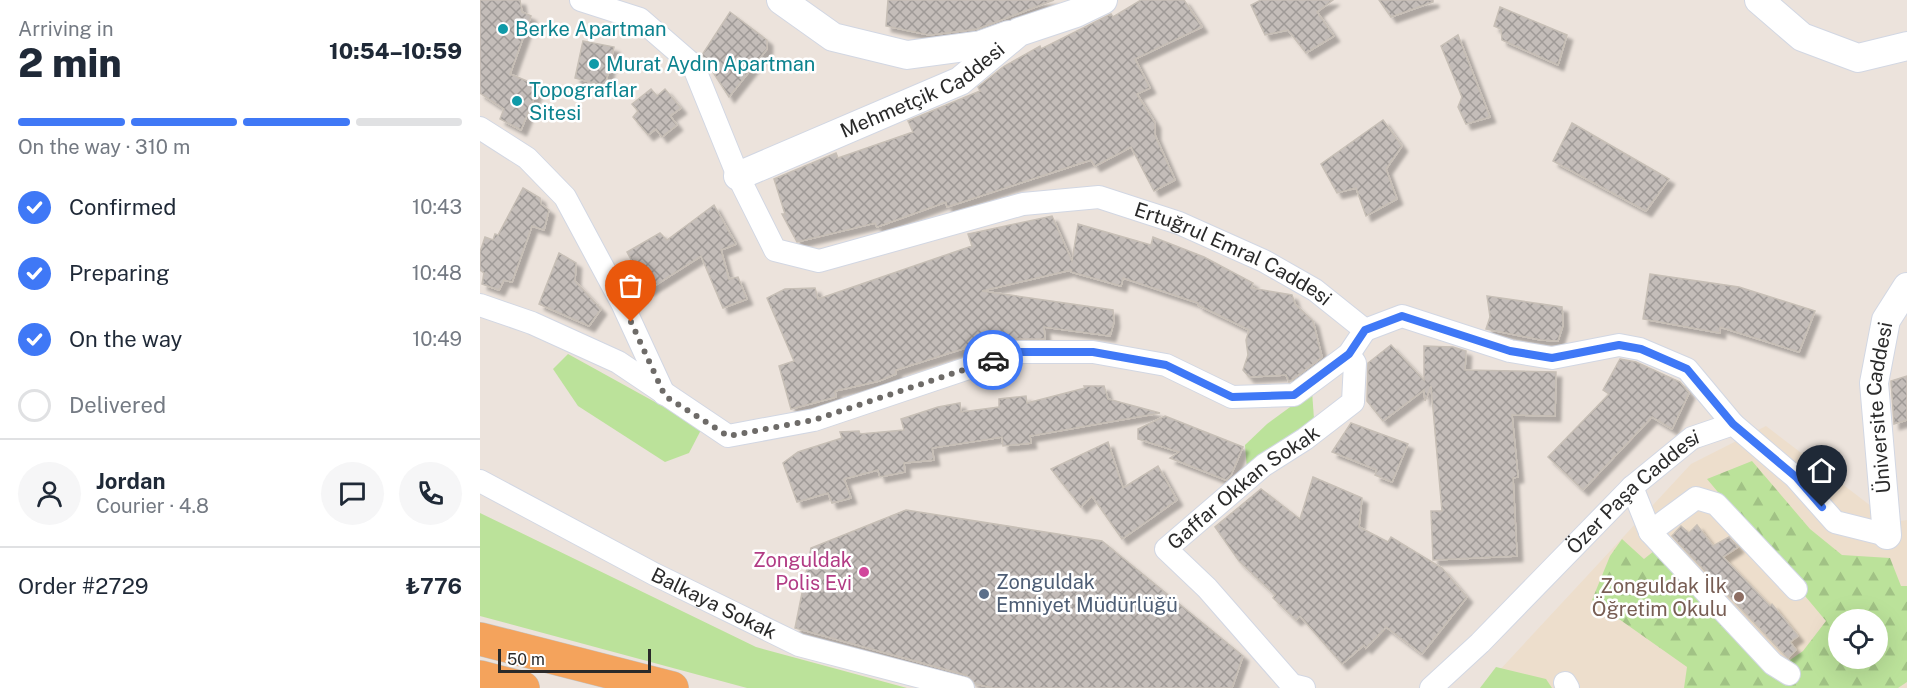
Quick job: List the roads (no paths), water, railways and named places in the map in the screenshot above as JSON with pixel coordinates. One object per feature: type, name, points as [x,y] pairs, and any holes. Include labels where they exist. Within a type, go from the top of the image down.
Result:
[{"type":"highway","points":[[480,639],[672,688]]},
{"type":"highway","points":[[480,676],[523,688]]},
{"type":"street","name":"Ertuğrul Emral Caddesi","points":[[581,0],[640,19],[693,65],[738,176],[775,250],[819,261],[1023,204],[1099,197],[1179,223],[1264,261],[1316,290],[1365,330]]},
{"type":"street","points":[[782,0],[832,37],[907,55],[981,45],[1019,32]]},
{"type":"street","name":"Mehmetçik Caddesi","points":[[738,176],[960,81],[1019,32],[1076,13],[1103,0]]},
{"type":"street","points":[[1760,0],[1802,37],[1858,57],[1907,46]]},
{"type":"street","points":[[480,128],[527,158],[565,197],[622,303],[665,396]]},
{"type":"street","name":"Üniversite Caddesi","points":[[1887,535],[1874,383],[1886,320],[1907,287]]},
{"type":"street","points":[[480,304],[618,362],[665,396],[728,436],[814,420],[1016,352],[1093,352],[1166,365],[1232,397],[1294,395],[1349,354],[1365,330],[1402,316],[1510,351],[1552,358],[1619,345],[1641,349],[1687,369],[1733,424],[1796,477],[1835,522],[1887,535]]},
{"type":"street","name":"Gaffar Okkan Sokak","points":[[1304,688],[1292,685],[1207,588],[1166,549],[1264,465],[1305,439],[1353,402],[1355,363],[1349,354]]},
{"type":"street","name":"Özer Paşa Caddesi","points":[[1431,688],[1480,643],[1632,487],[1692,438],[1733,424]]},
{"type":"street","name":"Balkaya Sokak","points":[[480,481],[654,574],[799,645],[963,688]]},
{"type":"street","points":[[1632,487],[1650,532],[1773,664],[1789,674]]},
{"type":"street","points":[[1650,532],[1696,498],[1716,504],[1796,590]]},
{"type":"place","name":"Berke Apartman","points":[[503,29]]},
{"type":"place","name":"Murat Aydın Apartman","points":[[594,64]]},
{"type":"place","name":"Topograflar Sitesi","points":[[517,101]]},
{"type":"place","name":"Zonguldak Polis Evi","points":[[864,572]]},
{"type":"place","name":"Zonguldak Emniyet Müdürlüğü","points":[[984,594]]},
{"type":"place","name":"Zonguldak İlk Öğretim Okulu","points":[[1739,597]]}]
